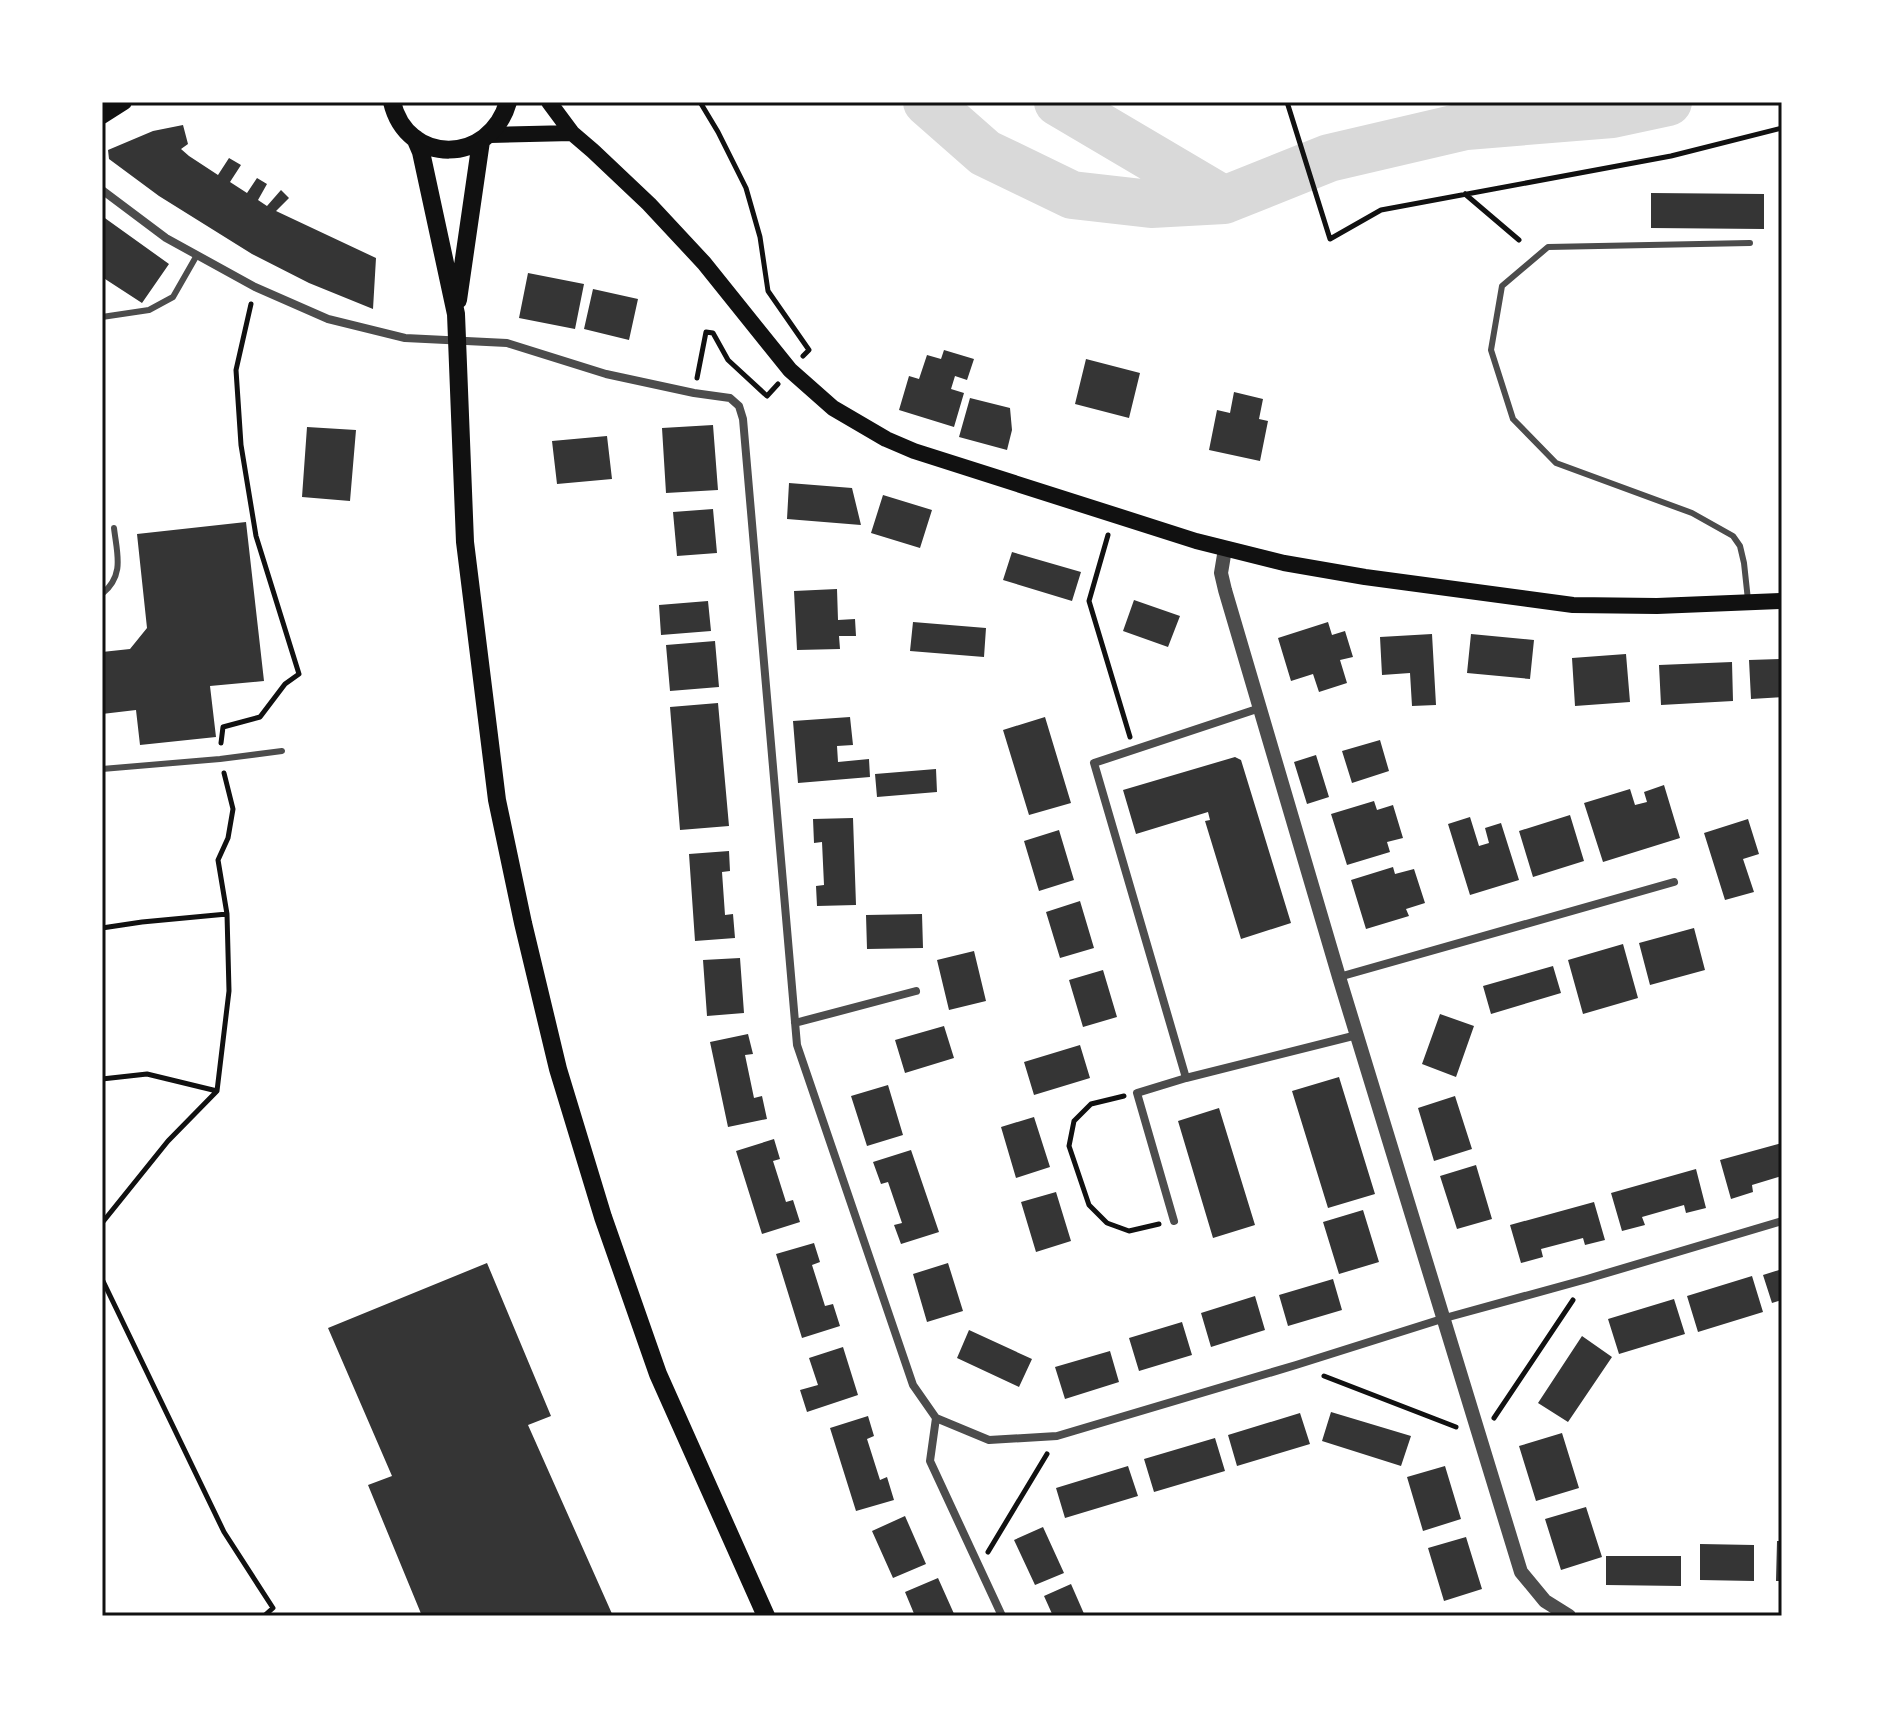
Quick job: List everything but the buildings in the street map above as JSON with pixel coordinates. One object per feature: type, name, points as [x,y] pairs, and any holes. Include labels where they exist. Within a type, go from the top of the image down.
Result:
[{"type":"main road","points":[[102,116],[124,102]]},
{"type":"main road","points":[[456,314],[486,138],[504,115],[508,102]]},
{"type":"main road","points":[[549,102],[572,133],[610,166],[704,263],[790,370],[833,408],[886,439],[940,460],[1114,515],[1225,549],[1284,563],[1573,605],[1657,606],[1782,601]]},
{"type":"main road","points":[[390,105],[399,121],[415,138],[441,149],[468,147],[486,138],[572,133]]},
{"type":"main road","points":[[415,138],[421,152],[456,314],[465,542],[497,800],[523,923],[563,1084],[603,1217],[658,1374],[766,1616]]},
{"type":"street","points":[[102,190],[166,238],[255,287],[328,319],[405,338],[507,343],[606,374],[730,398],[739,406],[743,419],[797,1045],[913,1385],[936,1418],[989,1440],[1057,1436],[1445,1318],[1782,1221]]},
{"type":"street","points":[[1225,549],[1221,573],[1260,708],[1521,1572],[1545,1601],[1569,1616]]},
{"type":"street","points":[[1186,1078],[1094,763],[1260,708]]},
{"type":"street","points":[[1339,977],[1674,882]]},
{"type":"street","points":[[795,1023],[916,991]]},
{"type":"street","points":[[1174,1221],[1137,1093],[1357,1035]]},
{"type":"street","points":[[936,1418],[930,1461],[1002,1616]]},
{"type":"lane","points":[[1748,603],[1744,563],[1740,546],[1733,536],[1692,513],[1556,463],[1513,419],[1491,350],[1502,286],[1548,247],[1750,243]]},
{"type":"lane","points":[[102,317],[149,310],[173,297],[197,255]]},
{"type":"lane","points":[[102,594],[112,586],[119,567],[114,528]]},
{"type":"lane","points":[[102,769],[282,751]]},
{"type":"path","points":[[694,393],[706,332],[713,333],[728,360],[767,396],[809,350],[768,291],[760,237],[746,188],[700,102]]},
{"type":"path","points":[[1287,102],[1330,239],[1381,210],[1671,156],[1782,128]]},
{"type":"path","points":[[1465,194],[1519,240]]},
{"type":"path","points":[[1114,515],[1089,601],[1134,751]]},
{"type":"path","points":[[102,928],[227,914]]},
{"type":"path","points":[[102,1079],[147,1074],[217,1091]]},
{"type":"path","points":[[1137,1093],[1091,1104],[1074,1121],[1069,1146],[1089,1205],[1107,1223],[1129,1231],[1174,1221]]},
{"type":"path","points":[[102,1279],[224,1532],[273,1608],[264,1616]]},
{"type":"path","points":[[979,1567],[1057,1436]]},
{"type":"waterway","points":[[927,102],[985,153],[1072,195],[1151,204],[1224,200],[1329,158],[1466,126],[1612,114],[1668,102]]},
{"type":"waterway","points":[[1058,102],[1224,200]]}]
